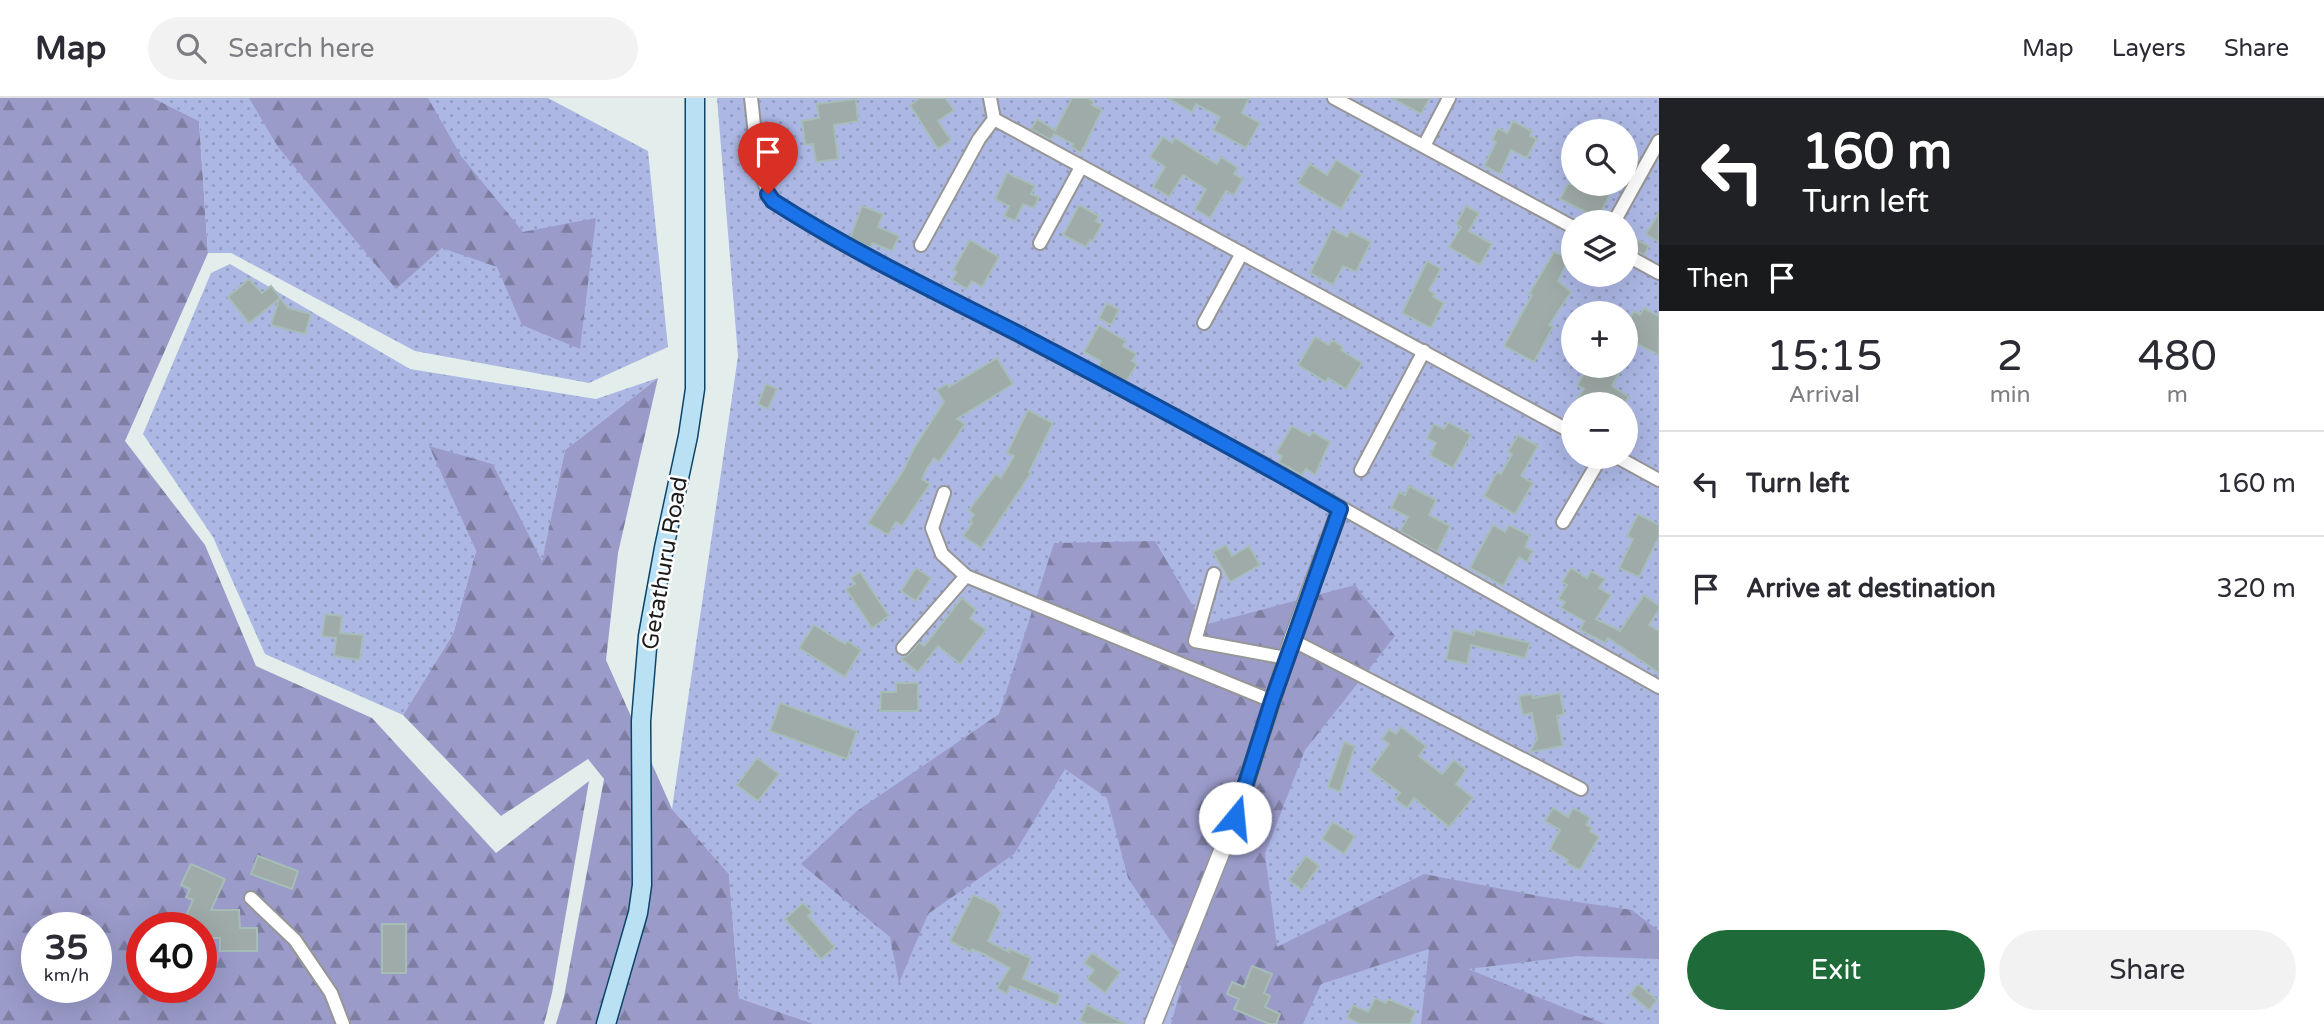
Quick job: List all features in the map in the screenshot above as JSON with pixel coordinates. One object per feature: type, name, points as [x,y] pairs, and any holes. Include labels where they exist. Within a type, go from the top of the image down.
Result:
[{"type":"main road","name":"Getathuru Road","points":[[606,1024],[638,914],[642,885],[641,721],[648,636],[695,388],[695,98]]},
{"type":"street","points":[[751,98],[759,157],[768,194],[773,201],[828,236],[1248,455],[1659,687]]},
{"type":"street","points":[[921,245],[979,139],[994,119],[990,98]]},
{"type":"street","points":[[1334,98],[1561,220]]},
{"type":"street","points":[[1424,146],[1449,98]]},
{"type":"street","points":[[994,119],[1561,426]]},
{"type":"street","points":[[1621,210],[1659,141]]},
{"type":"street","points":[[1040,243],[1081,167]]},
{"type":"street","points":[[1204,323],[1242,253]]},
{"type":"street","points":[[1638,262],[1659,273]]},
{"type":"street","points":[[1361,470],[1424,351]]},
{"type":"street","points":[[1638,468],[1659,480]]},
{"type":"street","points":[[1563,522],[1594,469]]},
{"type":"street","points":[[944,493],[932,528],[942,554],[966,576],[1272,701]]},
{"type":"street","points":[[1153,1024],[1235,818],[1292,640],[1340,509]]},
{"type":"street","points":[[1214,573],[1195,641],[1286,658]]},
{"type":"street","points":[[903,648],[966,576]]},
{"type":"street","points":[[1292,640],[1581,789]]},
{"type":"street","points":[[251,898],[295,940],[331,993],[343,1024]]},
{"type":"shaded area","points":[[153,98],[548,98],[648,151],[668,347],[589,383],[415,351],[231,253],[208,253],[199,121]]},
{"type":"shaded area","points":[[717,98],[1659,98],[1659,1024],[814,1024],[739,998],[729,874],[672,809],[738,356]]},
{"type":"shaded area","points":[[230,264],[410,369],[596,399],[658,378],[565,450],[542,562],[493,464],[430,447],[476,551],[453,634],[403,715],[265,654],[213,537],[143,434],[211,273]]},
{"type":"green space","points":[[0,98],[153,98],[199,121],[208,253],[125,441],[205,545],[256,666],[372,718],[496,853],[589,781],[552,993],[544,1024],[0,1024]]},
{"type":"green space","points":[[249,98],[428,98],[461,156],[523,232],[596,218],[580,349],[522,325],[497,267],[442,248],[396,289],[278,147]]},
{"type":"green space","points":[[658,378],[618,553],[606,660],[672,809],[729,874],[739,998],[814,1024],[556,1024],[564,997],[604,779],[588,759],[501,816],[403,715],[453,634],[476,551],[429,446],[493,464],[542,561],[565,450]]},
{"type":"green space","points":[[1155,541],[1204,625],[1355,585],[1395,636],[1305,750],[1265,854],[1277,947],[1424,874],[1544,897],[1632,910],[1659,931],[1659,959],[1576,956],[1468,969],[1605,1024],[1421,1024],[1429,949],[1321,984],[1303,1024],[1171,1024],[1181,988],[1180,955],[1128,878],[1107,798],[1065,769],[1014,854],[928,914],[899,983],[890,937],[801,864],[857,811],[999,714],[1054,543]]},
{"type":"building","points":[[920,98],[945,98],[954,110],[938,121],[951,140],[938,149],[910,105]]},
{"type":"building","points":[[1072,98],[1087,98],[1094,102],[1092,105],[1102,110],[1081,153],[1072,147],[1073,144],[1054,134],[1051,140],[1031,129],[1037,119],[1055,130]]},
{"type":"building","points":[[1168,98],[1249,98],[1242,113],[1260,123],[1246,148],[1213,130],[1220,117],[1196,104],[1192,112]]},
{"type":"building","points":[[1392,98],[1430,98],[1421,114]]},
{"type":"building","points":[[856,99],[858,121],[834,125],[838,159],[816,162],[813,144],[805,145],[802,121],[819,118],[817,104]]},
{"type":"building","points":[[1513,121],[1532,131],[1530,136],[1537,139],[1527,158],[1511,150],[1500,174],[1484,166],[1496,142],[1492,140],[1498,128],[1507,133]]},
{"type":"building","points":[[1163,137],[1172,143],[1175,138],[1217,164],[1221,157],[1238,168],[1234,174],[1243,179],[1234,195],[1226,191],[1210,218],[1195,209],[1206,189],[1183,175],[1169,197],[1153,187],[1165,167],[1150,157]]},
{"type":"building","points":[[1336,160],[1361,175],[1341,209],[1298,183],[1310,164],[1327,175]]},
{"type":"building","points":[[1007,173],[1035,186],[1031,194],[1039,197],[1034,208],[1023,204],[1015,221],[1004,216],[1009,206],[995,199]]},
{"type":"building","points":[[1562,196],[1609,196],[1602,210],[1582,210],[1560,199]]},
{"type":"building","points":[[1079,205],[1099,216],[1096,221],[1102,224],[1093,241],[1090,240],[1086,247],[1063,235]]},
{"type":"building","points":[[862,206],[883,214],[878,227],[899,236],[892,251],[872,243],[871,248],[850,238]]},
{"type":"building","points":[[1466,206],[1479,213],[1469,231],[1492,244],[1480,265],[1449,247],[1461,227],[1456,224]]},
{"type":"building","points":[[1659,212],[1659,242],[1646,234]]},
{"type":"building","points":[[1332,229],[1347,237],[1350,231],[1371,242],[1356,272],[1343,266],[1333,285],[1310,273]]},
{"type":"building","points":[[970,240],[999,257],[982,287],[972,281],[967,289],[952,280],[957,272],[953,270]]},
{"type":"building","points":[[1638,240],[1649,246],[1644,255],[1638,252]]},
{"type":"building","points":[[1554,252],[1561,255],[1561,275],[1558,281],[1561,287],[1571,292],[1565,301],[1561,301],[1561,307],[1549,325],[1553,327],[1534,362],[1504,346],[1532,295],[1529,294]]},
{"type":"building","points":[[1427,261],[1441,269],[1429,290],[1435,294],[1433,297],[1444,303],[1431,328],[1402,313]]},
{"type":"building","points":[[249,279],[262,293],[271,286],[288,308],[311,314],[305,334],[271,325],[279,299],[249,323],[228,297]]},
{"type":"building","points":[[1107,303],[1119,310],[1111,325],[1099,318]]},
{"type":"building","points":[[1644,308],[1659,316],[1659,355],[1638,344],[1638,314],[1640,315]]},
{"type":"building","points":[[1099,325],[1126,341],[1123,346],[1136,354],[1132,361],[1137,364],[1126,382],[1098,367],[1101,361],[1084,352]]},
{"type":"building","points":[[1315,337],[1329,345],[1332,340],[1343,347],[1341,350],[1362,363],[1346,389],[1328,378],[1326,382],[1298,365]]},
{"type":"building","points":[[997,358],[1013,384],[957,419],[965,424],[939,462],[934,458],[927,468],[922,479],[930,484],[902,526],[896,522],[888,535],[868,523],[944,402],[937,390],[947,384],[949,387]]},
{"type":"building","points":[[1581,378],[1616,378],[1612,386],[1621,392],[1582,392],[1584,389],[1577,385]]},
{"type":"building","points":[[766,384],[777,389],[768,409],[758,404]]},
{"type":"building","points":[[1028,410],[1053,423],[1029,472],[1031,473],[981,548],[963,536],[974,515],[969,510],[996,474],[1001,478],[1014,456],[1007,453]]},
{"type":"building","points":[[1448,422],[1471,435],[1453,468],[1430,455],[1436,443],[1427,438],[1434,424],[1444,429]]},
{"type":"building","points":[[1292,426],[1310,436],[1312,432],[1330,442],[1315,475],[1306,469],[1302,475],[1279,462],[1282,456],[1276,453]]},
{"type":"building","points":[[1518,435],[1538,446],[1521,476],[1533,483],[1515,514],[1484,496],[1497,472],[1501,474],[1512,454],[1508,452]]},
{"type":"building","points":[[1409,486],[1436,500],[1429,515],[1450,526],[1437,552],[1400,531],[1408,517],[1391,508],[1399,492],[1405,495]]},
{"type":"building","points":[[1638,514],[1659,525],[1659,537],[1639,577],[1619,568],[1633,539],[1627,536]]},
{"type":"building","points":[[1493,525],[1505,532],[1509,525],[1530,536],[1525,547],[1533,551],[1527,562],[1519,557],[1503,586],[1470,568]]},
{"type":"building","points":[[1226,545],[1232,556],[1249,546],[1260,565],[1230,582],[1213,552]]},
{"type":"building","points":[[916,568],[931,578],[916,601],[901,591]]},
{"type":"building","points":[[1571,568],[1587,578],[1591,571],[1605,579],[1599,588],[1611,595],[1596,619],[1620,631],[1644,595],[1659,606],[1649,625],[1659,631],[1659,673],[1608,638],[1605,643],[1580,630],[1584,621],[1561,608],[1565,602],[1558,599],[1567,585],[1562,582]]},
{"type":"building","points":[[860,572],[889,616],[872,628],[846,589],[855,584],[851,578]]},
{"type":"building","points":[[962,598],[976,610],[970,618],[986,630],[960,664],[938,646],[918,672],[901,659],[919,642],[924,646]]},
{"type":"building","points":[[325,614],[342,616],[340,633],[363,635],[360,660],[334,656],[336,638],[322,636]]},
{"type":"building","points":[[814,625],[845,644],[847,641],[861,650],[845,677],[799,648]]},
{"type":"building","points":[[1453,630],[1474,635],[1475,630],[1530,643],[1525,658],[1471,645],[1467,664],[1446,659]]},
{"type":"building","points":[[896,683],[918,683],[918,711],[880,711],[881,692],[896,692]]},
{"type":"building","points":[[1560,693],[1564,714],[1557,716],[1563,746],[1530,752],[1537,739],[1532,713],[1523,715],[1519,696],[1532,694],[1533,698]]},
{"type":"building","points":[[780,703],[857,731],[847,759],[770,731]]},
{"type":"building","points":[[1401,727],[1426,746],[1419,756],[1442,774],[1454,760],[1466,770],[1456,784],[1473,798],[1449,827],[1414,798],[1407,808],[1395,799],[1400,793],[1370,770],[1389,744],[1382,739],[1389,729],[1396,734]]},
{"type":"building","points":[[1344,742],[1355,746],[1340,792],[1328,787]]},
{"type":"building","points":[[757,758],[779,774],[758,801],[737,785]]},
{"type":"building","points":[[1553,808],[1568,817],[1573,808],[1590,818],[1586,825],[1599,837],[1580,870],[1566,863],[1568,860],[1550,849],[1560,830],[1545,821]]},
{"type":"building","points":[[1333,822],[1355,836],[1344,854],[1322,839]]},
{"type":"building","points":[[258,856],[298,871],[292,889],[251,874]]},
{"type":"building","points":[[1306,856],[1319,866],[1302,890],[1289,880]]},
{"type":"building","points":[[191,864],[225,879],[211,910],[239,910],[240,928],[257,928],[257,951],[220,951],[217,912],[188,912],[193,900],[186,897],[190,889],[181,885]]},
{"type":"building","points":[[973,895],[995,905],[1001,913],[988,941],[1009,952],[1009,949],[1031,958],[1023,979],[1060,995],[1056,1005],[1010,986],[1007,994],[997,988],[1010,968],[982,953],[972,949],[971,952],[950,941]]},
{"type":"building","points":[[803,903],[812,912],[808,916],[835,947],[821,959],[785,919]]},
{"type":"building","points":[[382,924],[406,924],[406,973],[382,973]]},
{"type":"building","points":[[1092,953],[1120,972],[1105,993],[1087,979],[1094,970],[1084,963]]},
{"type":"building","points":[[1252,966],[1272,974],[1264,993],[1270,996],[1265,1007],[1280,1014],[1276,1024],[1269,1024],[1234,1009],[1239,999],[1227,994],[1232,982],[1244,987]]},
{"type":"building","points":[[1638,984],[1657,1000],[1649,1010],[1630,994]]},
{"type":"building","points":[[1375,998],[1386,1003],[1388,999],[1416,1011],[1410,1024],[1361,1024],[1347,1018],[1353,1005],[1368,1012]]},
{"type":"building","points":[[1087,1005],[1125,1024],[1087,1024],[1080,1020]]},
{"type":"route","points":[[768,194],[773,201],[828,236],[1248,455],[1340,509],[1292,640],[1235,818]]}]
